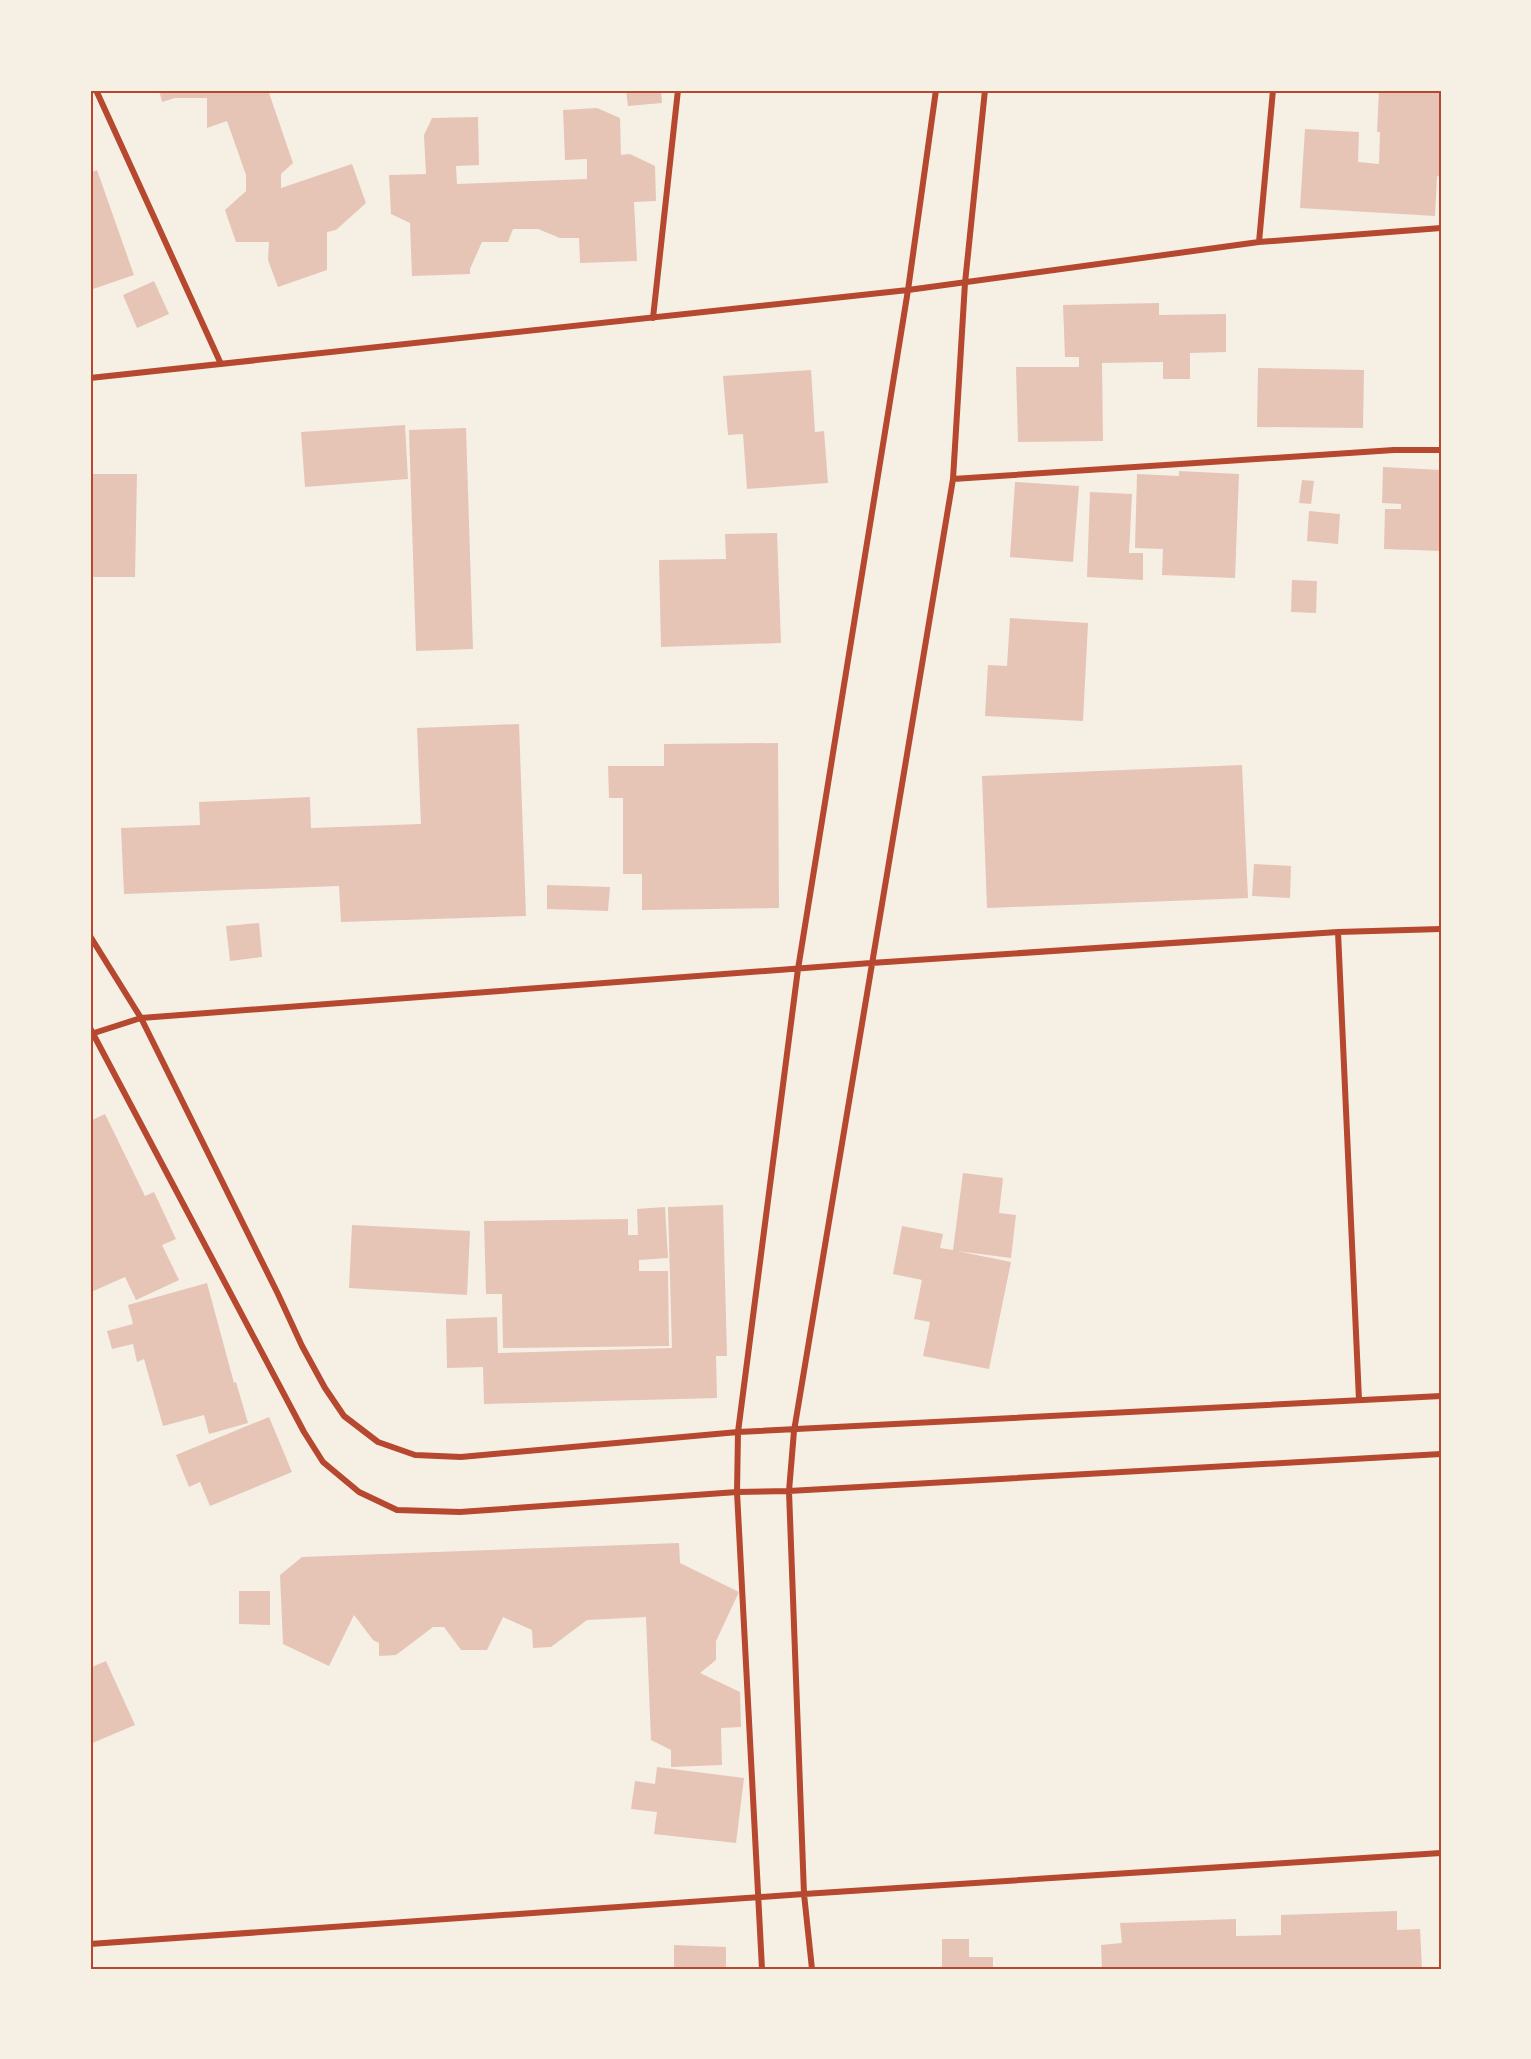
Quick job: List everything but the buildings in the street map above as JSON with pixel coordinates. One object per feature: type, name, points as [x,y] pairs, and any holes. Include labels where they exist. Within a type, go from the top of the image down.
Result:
[{"type":"street","points":[[96,90],[221,364]]},
{"type":"street","points":[[652,318],[678,90]]},
{"type":"street","points":[[762,1969],[737,1492],[738,1432],[798,969],[908,290],[936,90]]},
{"type":"street","points":[[812,1969],[804,1894],[789,1491],[794,1431],[953,479],[965,283],[985,90]]},
{"type":"street","points":[[1259,242],[1273,90]]},
{"type":"street","points":[[90,378],[908,290],[1259,242],[1441,228]]},
{"type":"street","points":[[953,479],[1394,450],[1441,450]]},
{"type":"street","points":[[1441,929],[1338,932],[871,963],[141,1018],[91,1031],[322,1462],[359,1492],[397,1510],[460,1512],[737,1492],[789,1491],[1441,1454]]},
{"type":"street","points":[[1338,932],[1359,1400]]},
{"type":"street","points":[[90,936],[141,1018],[302,1346],[325,1388],[344,1416],[378,1442],[415,1455],[461,1457],[738,1432],[794,1431],[1441,1396]]},
{"type":"street","points":[[90,1944],[804,1894],[1441,1853]]}]
